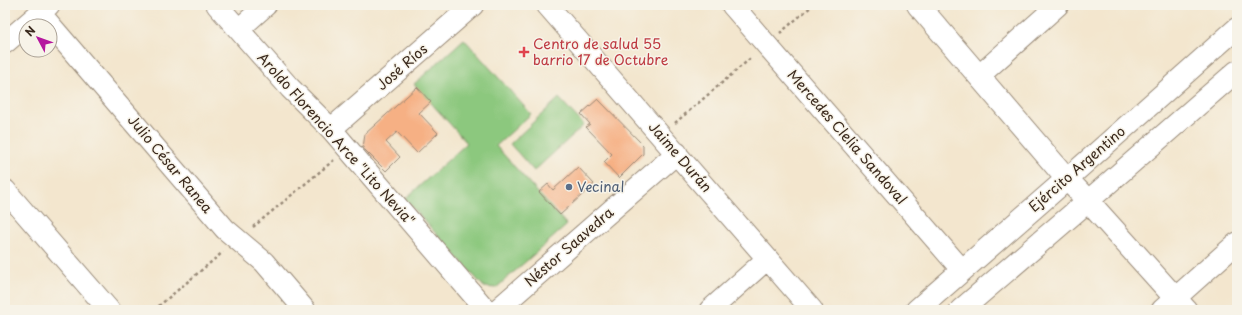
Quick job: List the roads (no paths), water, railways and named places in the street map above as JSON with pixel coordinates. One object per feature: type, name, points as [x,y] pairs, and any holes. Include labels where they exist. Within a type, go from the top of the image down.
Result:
[{"type":"street","name":"Aroldo Florencio Arce \"Lito Nevia\"","points":[[217,5],[290,88],[331,129],[486,310]]},
{"type":"street","points":[[239,29],[266,5]]},
{"type":"street","name":"José Ríos","points":[[331,129],[473,5]]},
{"type":"street","name":"Jaime Durán","points":[[547,5],[812,310]]},
{"type":"street","name":"Mercedes Clelia Sandoval","points":[[732,5],[962,270]]},
{"type":"street","points":[[918,5],[1067,179],[1088,201],[1175,306],[1237,243]]},
{"type":"street","points":[[979,76],[1058,5]]},
{"type":"street","points":[[5,43],[45,9]]},
{"type":"street","name":"Julio César Ranea","points":[[45,9],[224,229],[264,262],[305,310]]},
{"type":"street","name":"Ejército Argentino","points":[[917,310],[1237,28]]},
{"type":"street","points":[[961,310],[1237,71]]},
{"type":"street","name":"Néstor Saavedra","points":[[497,310],[677,153]]},
{"type":"street","points":[[7,197],[104,308]]},
{"type":"street","points":[[710,310],[767,258]]},
{"type":"place","name":"Centro de salud 55 barrio 17 de Octubre","points":[[524,52]]},
{"type":"place","name":"Vecinal","points":[[569,187]]}]
